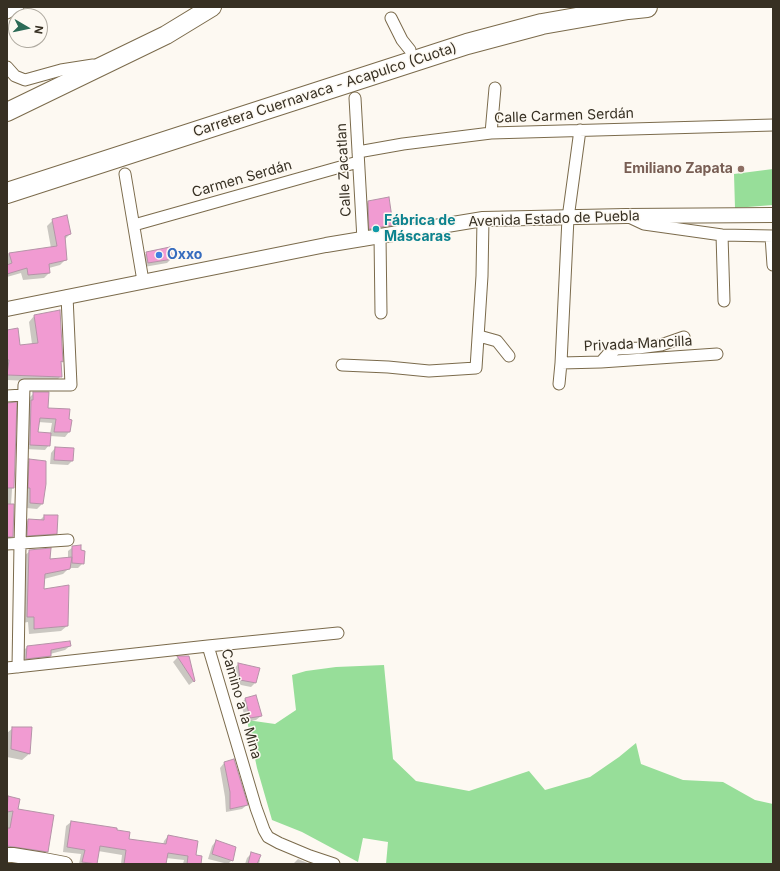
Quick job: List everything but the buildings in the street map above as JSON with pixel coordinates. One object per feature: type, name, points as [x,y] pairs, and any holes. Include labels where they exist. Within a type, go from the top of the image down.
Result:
[{"type":"highway","name":"Carretera Cuernavaca - Acapulco (Cuota)","points":[[7,181],[472,30],[571,7]]},
{"type":"highway","name":"Carretera Cuernavaca - Acapulco (Cuota)","points":[[7,193],[467,44],[542,24],[647,7]]},
{"type":"main road","points":[[7,112],[166,35],[212,7]]},
{"type":"street","points":[[7,13],[18,7]]},
{"type":"street","points":[[391,18],[402,40],[410,50]]},
{"type":"street","points":[[7,67],[15,76],[25,80],[61,70],[107,63]]},
{"type":"street","points":[[491,133],[495,88]]},
{"type":"street","name":"Calle Zacatlan","points":[[356,98],[362,240]]},
{"type":"street","name":"Calle Carmen Serdán","points":[[358,157],[403,144],[491,133],[773,125]]},
{"type":"street","points":[[559,384],[568,218],[580,130]]},
{"type":"street","name":"Carmen Serdán","points":[[134,225],[358,157]]},
{"type":"street","points":[[125,174],[143,281]]},
{"type":"street","name":"Avenida Estado de Puebla","points":[[7,308],[326,245],[483,219],[773,215]]},
{"type":"street","points":[[626,216],[644,224],[722,235],[772,236],[773,265]]},
{"type":"street","points":[[342,365],[429,371],[476,368],[482,276],[483,219]]},
{"type":"street","points":[[722,235],[724,301]]},
{"type":"street","points":[[380,236],[381,313]]},
{"type":"street","points":[[13,668],[20,544],[24,385],[71,385],[67,296]]},
{"type":"street","points":[[479,336],[497,341],[509,356]]},
{"type":"street","points":[[601,362],[608,354],[617,349],[660,345],[684,337]]},
{"type":"street","name":"Privada Mancilla","points":[[561,363],[601,362],[717,354]]},
{"type":"street","points":[[7,396],[24,395]]},
{"type":"street","points":[[7,544],[68,540]]},
{"type":"street","points":[[208,646],[338,633]]},
{"type":"street","name":"Camino a la Mina","points":[[13,668],[208,646],[256,808],[268,837],[310,856],[334,864]]},
{"type":"street","points":[[7,855],[65,864]]},
{"type":"green space","points":[[773,169],[773,205],[735,208],[734,174]]},
{"type":"green space","points":[[384,665],[393,759],[416,781],[469,791],[529,771],[545,790],[590,777],[636,743],[641,764],[683,780],[723,782],[755,800],[773,804],[773,864],[386,864],[388,842],[363,838],[358,862],[302,832],[272,820],[257,768],[247,720],[275,724],[296,710],[292,675],[306,671],[336,667]]},
{"type":"place","name":"Emiliano Zapata","points":[[741,169]]},
{"type":"place","name":"Fábrica de Máscaras","points":[[376,229]]},
{"type":"place","name":"Oxxo","points":[[159,255]]}]
